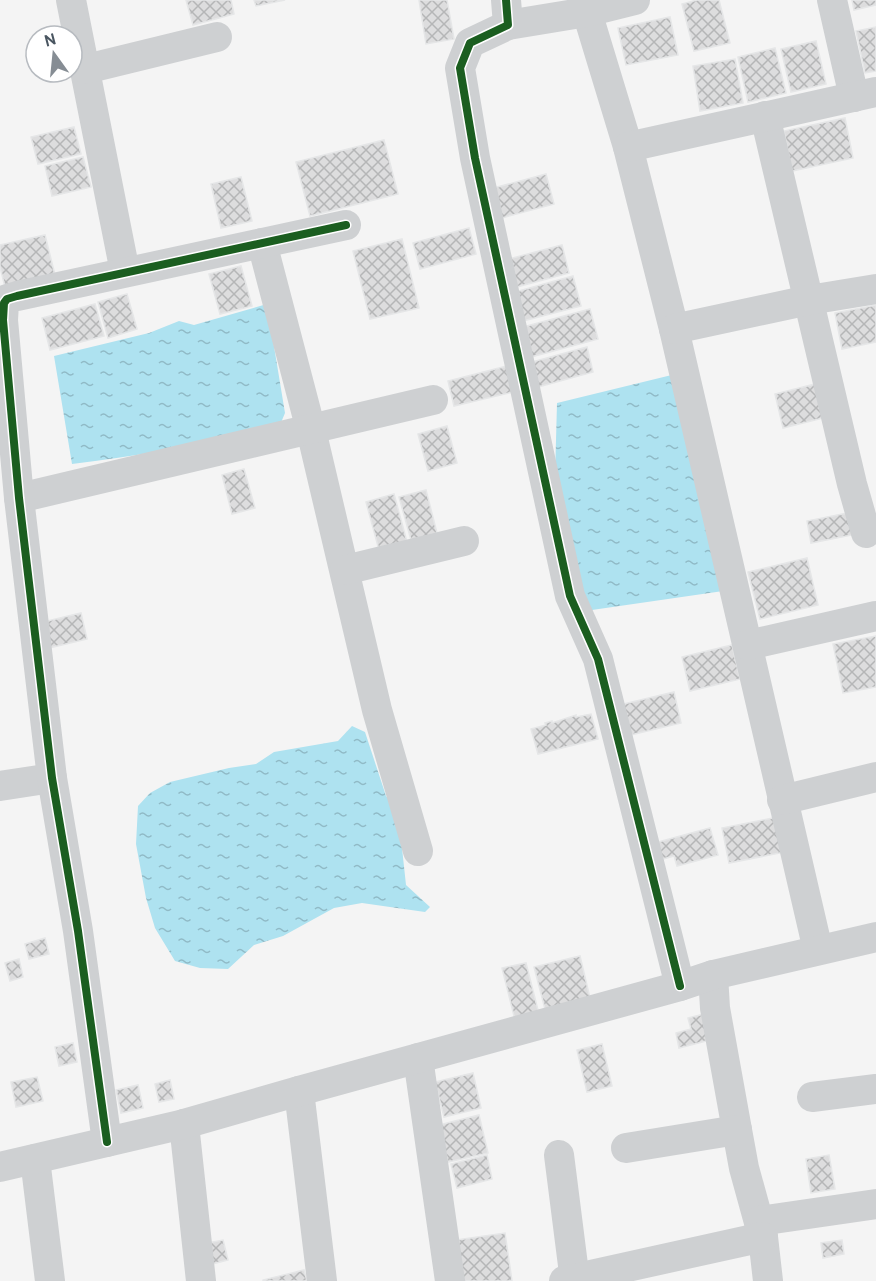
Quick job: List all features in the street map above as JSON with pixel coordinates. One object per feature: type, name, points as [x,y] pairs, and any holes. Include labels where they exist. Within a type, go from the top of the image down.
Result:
[{"type":"street","points":[[71,0],[125,272]]},
{"type":"street","points":[[635,0],[586,12],[507,12],[470,43],[460,68],[469,124],[570,596],[598,659],[680,987]]},
{"type":"street","points":[[628,147],[865,95],[832,0]]},
{"type":"street","points":[[586,12],[628,147],[674,329],[818,950]]},
{"type":"street","points":[[86,69],[217,37]]},
{"type":"street","points":[[765,116],[808,300],[864,481],[866,533]]},
{"type":"street","points":[[107,1142],[78,931],[52,778],[4,377],[4,303],[7,299],[125,272],[346,225]]},
{"type":"street","points":[[262,243],[312,430],[377,710],[418,851]]},
{"type":"street","points":[[674,329],[808,300],[876,289]]},
{"type":"street","points":[[19,498],[434,400]]},
{"type":"street","points":[[345,570],[464,541]]},
{"type":"street","points":[[748,645],[876,616]]},
{"type":"street","points":[[782,800],[876,777]]},
{"type":"street","points":[[0,786],[52,778]]},
{"type":"street","points":[[0,1167],[183,1124],[298,1090],[680,987],[713,975],[876,937]]},
{"type":"street","points":[[713,975],[716,1008],[737,1130],[744,1168],[761,1229],[768,1281]]},
{"type":"street","points":[[418,1059],[450,1281]]},
{"type":"street","points":[[812,1097],[876,1089]]},
{"type":"street","points":[[298,1090],[322,1281]]},
{"type":"street","points":[[183,1124],[201,1281]]},
{"type":"street","points":[[626,1148],[737,1130]]},
{"type":"street","points":[[559,1155],[571,1280],[761,1229],[876,1204]]},
{"type":"street","points":[[35,1159],[50,1281]]},
{"type":"water","points":[[267,304],[285,413],[280,425],[176,448],[72,464],[54,356],[149,333],[179,321],[194,325]]},
{"type":"water","points":[[684,372],[737,589],[585,611],[554,515],[557,403]]},
{"type":"water","points":[[352,726],[365,732],[386,796],[398,811],[406,885],[430,907],[425,912],[362,903],[334,908],[283,936],[254,945],[228,969],[200,968],[175,961],[155,928],[146,898],[136,844],[138,806],[150,793],[170,782],[256,764],[274,752],[338,741]]},
{"type":"building","points":[[186,0],[231,0],[234,14],[193,25]]},
{"type":"building","points":[[254,0],[285,0],[256,6]]},
{"type":"building","points":[[419,0],[447,0],[454,39],[426,44]]},
{"type":"building","points":[[697,0],[719,0],[730,43],[694,51],[682,4]]},
{"type":"building","points":[[852,0],[876,0],[876,5],[854,10]]},
{"type":"building","points":[[670,17],[678,55],[626,65],[618,28]]},
{"type":"building","points":[[876,27],[876,71],[865,73],[856,31]]},
{"type":"building","points":[[816,41],[826,84],[791,92],[781,49]]},
{"type":"building","points":[[775,48],[786,93],[748,102],[738,57]]},
{"type":"building","points":[[735,59],[743,103],[700,111],[693,66]]},
{"type":"building","points":[[845,118],[853,158],[792,171],[784,131]]},
{"type":"building","points":[[74,127],[81,154],[38,164],[31,137]]},
{"type":"building","points":[[384,140],[398,194],[310,216],[296,162]]},
{"type":"building","points":[[83,157],[91,187],[52,196],[45,166]]},
{"type":"building","points":[[546,174],[554,204],[498,219],[490,189]]},
{"type":"building","points":[[241,177],[252,221],[221,228],[211,184]]},
{"type":"building","points":[[469,228],[476,254],[420,269],[413,243]]},
{"type":"building","points":[[45,235],[55,275],[5,287],[0,267],[0,245]]},
{"type":"building","points":[[402,239],[419,308],[370,319],[353,251]]},
{"type":"building","points":[[562,245],[569,273],[513,288],[505,260]]},
{"type":"building","points":[[241,266],[252,306],[220,314],[209,274]]},
{"type":"building","points":[[573,276],[581,306],[523,321],[515,292]]},
{"type":"building","points":[[127,294],[137,329],[108,338],[98,302]]},
{"type":"building","points":[[95,304],[104,336],[50,350],[42,318]]},
{"type":"building","points":[[876,305],[876,342],[842,349],[835,313]]},
{"type":"building","points":[[590,309],[598,339],[531,357],[523,327]]},
{"type":"building","points":[[587,347],[593,372],[538,387],[532,362]]},
{"type":"building","points":[[507,366],[513,392],[454,406],[448,381]]},
{"type":"building","points":[[819,383],[827,417],[783,428],[775,394]]},
{"type":"building","points":[[447,426],[457,463],[428,471],[418,434]]},
{"type":"building","points":[[244,469],[255,508],[232,514],[222,475]]},
{"type":"building","points":[[426,490],[437,533],[411,540],[399,497]]},
{"type":"building","points":[[394,494],[407,542],[379,550],[366,502]]},
{"type":"building","points":[[853,512],[857,534],[811,543],[807,521]]},
{"type":"building","points":[[807,558],[818,605],[760,619],[748,572]]},
{"type":"building","points":[[81,613],[87,639],[49,648],[43,622]]},
{"type":"building","points":[[876,636],[876,687],[843,693],[833,644]]},
{"type":"building","points":[[732,645],[740,679],[690,691],[682,657]]},
{"type":"building","points":[[674,692],[681,723],[622,737],[615,706]]},
{"type":"building","points":[[591,714],[598,739],[538,754],[531,729],[576,715],[576,717]]},
{"type":"building","points":[[778,817],[785,852],[729,863],[722,828]]},
{"type":"building","points":[[710,828],[718,855],[677,866],[674,856],[652,862],[647,845]]},
{"type":"building","points":[[45,938],[49,954],[29,959],[25,944]]},
{"type":"building","points":[[580,956],[590,998],[545,1009],[534,967]]},
{"type":"building","points":[[19,959],[23,977],[10,981],[5,963]]},
{"type":"building","points":[[526,963],[539,1014],[515,1020],[502,968]]},
{"type":"building","points":[[708,1013],[714,1039],[679,1048],[676,1033],[691,1029],[688,1018]]},
{"type":"building","points":[[73,1043],[77,1062],[59,1066],[55,1047]]},
{"type":"building","points":[[602,1044],[612,1086],[587,1092],[577,1050]]},
{"type":"building","points":[[473,1073],[481,1108],[444,1117],[435,1082]]},
{"type":"building","points":[[37,1077],[43,1101],[16,1107],[11,1082]]},
{"type":"building","points":[[170,1080],[174,1099],[159,1102],[155,1084]]},
{"type":"building","points":[[138,1085],[143,1108],[121,1113],[116,1090]]},
{"type":"building","points":[[479,1115],[488,1153],[448,1162],[439,1125]]},
{"type":"building","points":[[487,1155],[492,1179],[457,1188],[451,1164]]},
{"type":"building","points":[[829,1155],[835,1189],[811,1193],[806,1159]]},
{"type":"building","points":[[505,1233],[512,1281],[456,1281],[450,1241]]},
{"type":"building","points":[[223,1240],[228,1260],[212,1264],[207,1243]]},
{"type":"building","points":[[842,1240],[844,1254],[823,1258],[821,1243]]},
{"type":"building","points":[[304,1270],[307,1281],[263,1281],[263,1280]]},
{"type":"cycle path","points":[[506,0],[508,25],[470,43],[460,68],[475,158],[570,596],[598,659],[680,986]]},
{"type":"cycle path","points":[[107,1142],[78,931],[52,778],[19,498],[3,320],[4,303],[7,299],[17,296],[346,225]]}]
